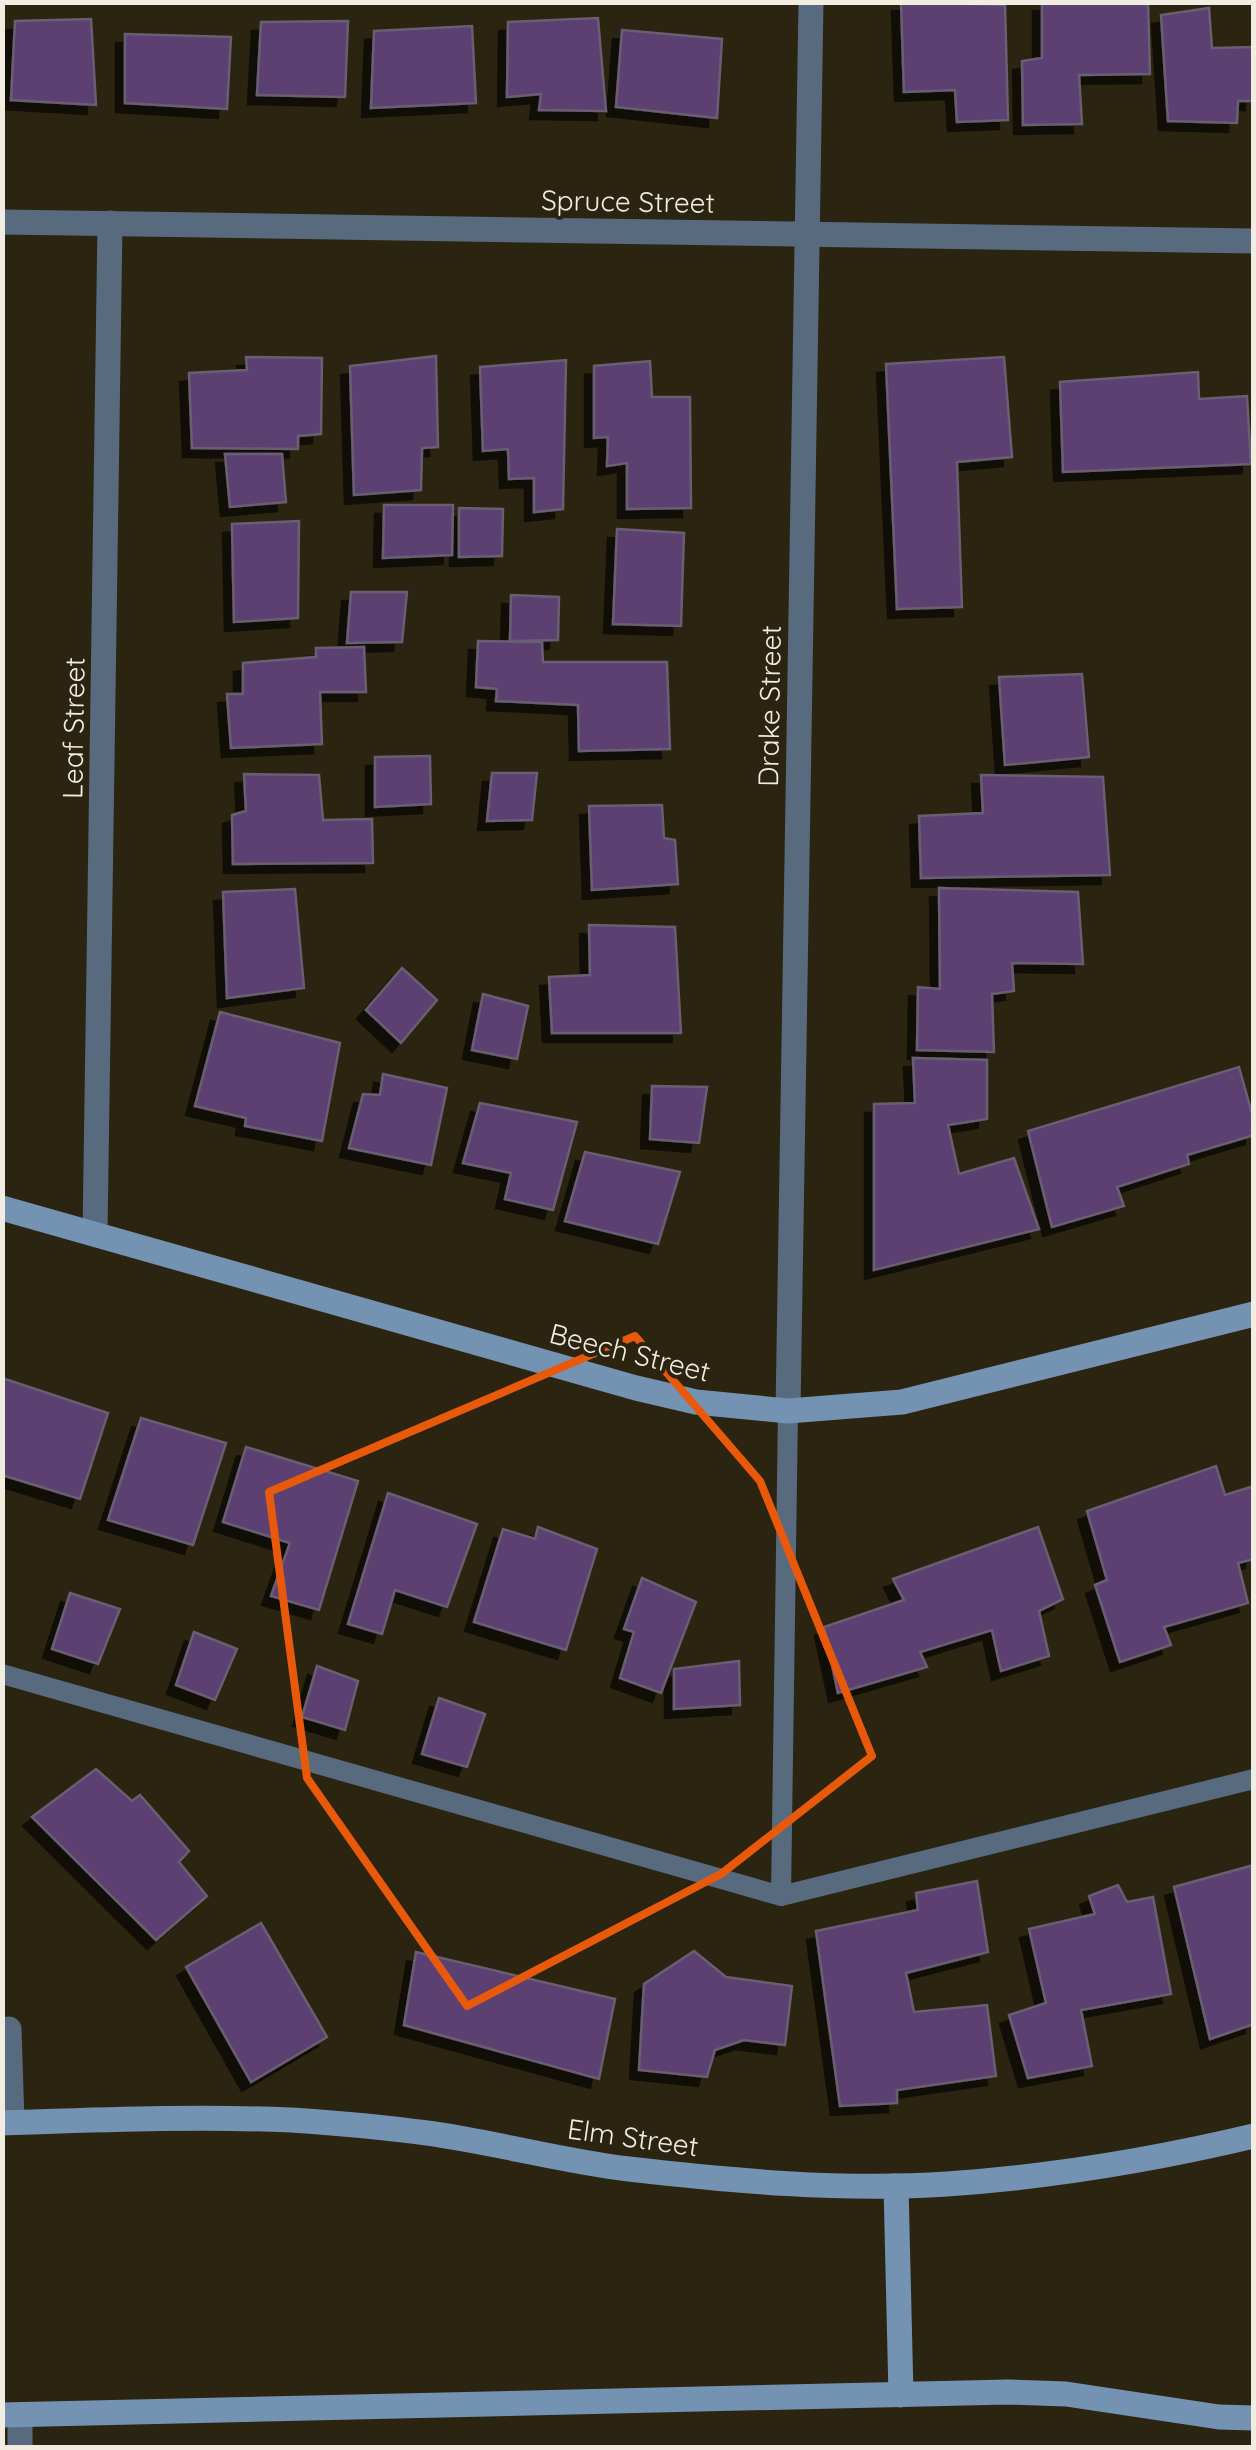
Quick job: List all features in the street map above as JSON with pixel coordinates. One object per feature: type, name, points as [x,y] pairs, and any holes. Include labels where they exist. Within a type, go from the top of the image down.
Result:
[{"type":"street","name":"Drake Street","points":[[788,1411],[811,2]]},
{"type":"street","name":"Spruce Street","points":[[2,222],[1254,241]]},
{"type":"street","name":"Leaf Street","points":[[95,1234],[110,223]]},
{"type":"street","name":"Beech Street","points":[[2,1208],[636,1388],[696,1402],[788,1411],[902,1402],[1254,1314]]},
{"type":"street","points":[[7,2123],[10,2029]]},
{"type":"street","name":"Elm Street","points":[[7,2123],[292,2120],[428,2133],[623,2168],[760,2183],[896,2186],[1054,2174],[1254,2136]]},
{"type":"street","points":[[896,2186],[901,2395]]},
{"type":"street","points":[[20,2448],[11,2415],[1008,2392],[1066,2394],[1219,2417],[1254,2418]]},
{"type":"lane","points":[[781,1896],[788,1411]]},
{"type":"lane","points":[[2,1674],[781,1896],[1254,1779]]},
{"type":"highlighted area","points":[[635,1336],[760,1481],[872,1756],[721,1874],[467,2006],[307,1778],[269,1492]]},
{"type":"building","points":[[901,2],[1005,5],[1008,120],[957,122],[955,90],[904,92]]},
{"type":"building","points":[[1042,2],[1148,2],[1150,74],[1079,75],[1082,124],[1023,125],[1022,61],[1042,58]]},
{"type":"building","points":[[1209,8],[1212,48],[1254,47],[1254,101],[1238,101],[1237,123],[1168,121],[1161,15]]},
{"type":"building","points":[[598,18],[606,111],[539,110],[541,94],[507,97],[508,22]]},
{"type":"building","points":[[91,19],[96,105],[11,100],[15,21]]},
{"type":"building","points":[[348,21],[345,97],[257,95],[261,22]]},
{"type":"building","points":[[472,26],[476,103],[371,108],[374,31]]},
{"type":"building","points":[[622,30],[722,39],[717,118],[616,107]]},
{"type":"building","points":[[125,34],[231,37],[227,109],[125,103]]},
{"type":"building","points":[[436,356],[438,447],[422,448],[421,490],[354,495],[350,366]]},
{"type":"building","points":[[246,357],[322,358],[321,434],[298,436],[298,449],[192,448],[189,373],[247,370]]},
{"type":"building","points":[[1004,357],[1012,457],[957,462],[962,607],[897,609],[886,364]]},
{"type":"building","points":[[566,360],[563,509],[534,512],[534,478],[509,479],[508,449],[483,451],[480,367]]},
{"type":"building","points":[[650,361],[652,397],[690,397],[691,508],[627,509],[627,463],[607,466],[608,437],[594,438],[594,366]]},
{"type":"building","points":[[1198,372],[1199,399],[1247,396],[1251,464],[1063,472],[1060,382]]},
{"type":"building","points":[[225,454],[282,454],[286,502],[230,507]]},
{"type":"building","points":[[384,505],[453,505],[452,555],[383,558]]},
{"type":"building","points":[[459,508],[503,509],[502,556],[459,557]]},
{"type":"building","points":[[299,521],[298,618],[234,622],[232,524]]},
{"type":"building","points":[[617,529],[684,533],[681,626],[613,624]]},
{"type":"building","points":[[351,592],[407,592],[402,642],[347,643]]},
{"type":"building","points":[[511,595],[559,597],[558,640],[510,641]]},
{"type":"building","points":[[478,641],[542,642],[543,662],[667,662],[670,749],[579,751],[578,705],[496,701],[497,689],[476,687]]},
{"type":"building","points":[[364,647],[366,692],[320,692],[322,744],[231,748],[227,694],[243,694],[243,663],[316,657],[316,648]]},
{"type":"building","points":[[1082,674],[1089,757],[1005,765],[999,677]]},
{"type":"building","points":[[430,756],[431,804],[375,807],[375,757]]},
{"type":"building","points":[[492,773],[537,773],[532,820],[487,821]]},
{"type":"building","points":[[244,774],[319,775],[323,820],[372,819],[373,863],[233,864],[232,815],[246,811]]},
{"type":"building","points":[[981,775],[1103,777],[1110,875],[921,878],[919,816],[983,813]]},
{"type":"building","points":[[662,805],[664,838],[675,840],[678,884],[592,890],[589,806]]},
{"type":"building","points":[[939,888],[1078,892],[1083,964],[1012,963],[1014,991],[992,994],[994,1052],[917,1050],[918,987],[940,989]]},
{"type":"building","points":[[295,889],[304,988],[227,998],[223,892]]},
{"type":"building","points":[[589,925],[675,927],[681,1033],[552,1033],[549,977],[590,975]]},
{"type":"building","points":[[402,968],[437,1000],[401,1043],[366,1010]]},
{"type":"building","points":[[483,994],[528,1006],[517,1059],[472,1050]]},
{"type":"building","points":[[220,1012],[340,1043],[322,1141],[245,1126],[246,1118],[195,1106]]},
{"type":"building","points":[[913,1058],[987,1060],[987,1119],[948,1125],[959,1174],[1014,1158],[1039,1229],[874,1270],[874,1104],[915,1103]]},
{"type":"building","points":[[1239,1067],[1254,1121],[1254,1135],[1187,1155],[1189,1164],[1117,1187],[1124,1206],[1052,1227],[1028,1131]]},
{"type":"building","points":[[383,1074],[447,1088],[431,1165],[349,1148],[363,1094],[380,1095]]},
{"type":"building","points":[[652,1086],[707,1087],[699,1143],[650,1139]]},
{"type":"building","points":[[480,1103],[577,1122],[553,1210],[505,1199],[511,1173],[463,1163]]},
{"type":"building","points":[[585,1152],[680,1172],[658,1244],[565,1221]]},
{"type":"building","points":[[2,1378],[108,1413],[80,1499],[2,1475]]},
{"type":"building","points":[[141,1418],[226,1443],[193,1545],[108,1520]]},
{"type":"building","points":[[246,1447],[358,1481],[319,1610],[271,1596],[290,1543],[223,1522]]},
{"type":"building","points":[[1216,1466],[1225,1495],[1254,1486],[1254,1559],[1238,1563],[1248,1603],[1164,1627],[1171,1645],[1120,1662],[1095,1585],[1107,1580],[1087,1511]]},
{"type":"building","points":[[388,1493],[477,1524],[447,1607],[395,1590],[382,1634],[348,1624]]},
{"type":"building","points":[[538,1527],[597,1549],[566,1650],[474,1622],[503,1529],[535,1539]]},
{"type":"building","points":[[1038,1527],[1063,1599],[1039,1611],[1049,1656],[1001,1671],[992,1630],[920,1652],[927,1667],[838,1693],[824,1627],[904,1600],[893,1579]]},
{"type":"building","points":[[642,1578],[696,1602],[661,1693],[620,1678],[634,1632],[624,1629]]},
{"type":"building","points":[[70,1593],[120,1609],[98,1664],[52,1649]]},
{"type":"building","points":[[194,1632],[237,1649],[215,1700],[176,1685]]},
{"type":"building","points":[[739,1661],[740,1705],[674,1709],[674,1669]]},
{"type":"building","points":[[317,1666],[358,1681],[345,1730],[302,1717]]},
{"type":"building","points":[[439,1698],[485,1714],[467,1767],[422,1754]]},
{"type":"building","points":[[96,1769],[132,1801],[140,1795],[189,1851],[179,1862],[207,1896],[156,1940],[32,1817]]},
{"type":"building","points":[[1254,1865],[1254,2024],[1210,2039],[1174,1887]]},
{"type":"building","points":[[977,1881],[988,1952],[906,1973],[914,2012],[987,2005],[996,2076],[897,2090],[897,2103],[840,2106],[816,1931],[918,1910],[916,1893]]},
{"type":"building","points":[[1118,1885],[1127,1902],[1153,1897],[1171,1994],[1081,2010],[1092,2066],[1028,2078],[1009,2015],[1046,2003],[1029,1929],[1095,1914],[1089,1896]]},
{"type":"building","points":[[261,1923],[327,2037],[251,2082],[186,1967]]},
{"type":"building","points":[[694,1951],[726,1977],[792,1986],[785,2045],[744,2040],[715,2050],[707,2077],[639,2070],[644,1984]]},
{"type":"building","points":[[416,1952],[615,1999],[599,2079],[404,2025]]}]
